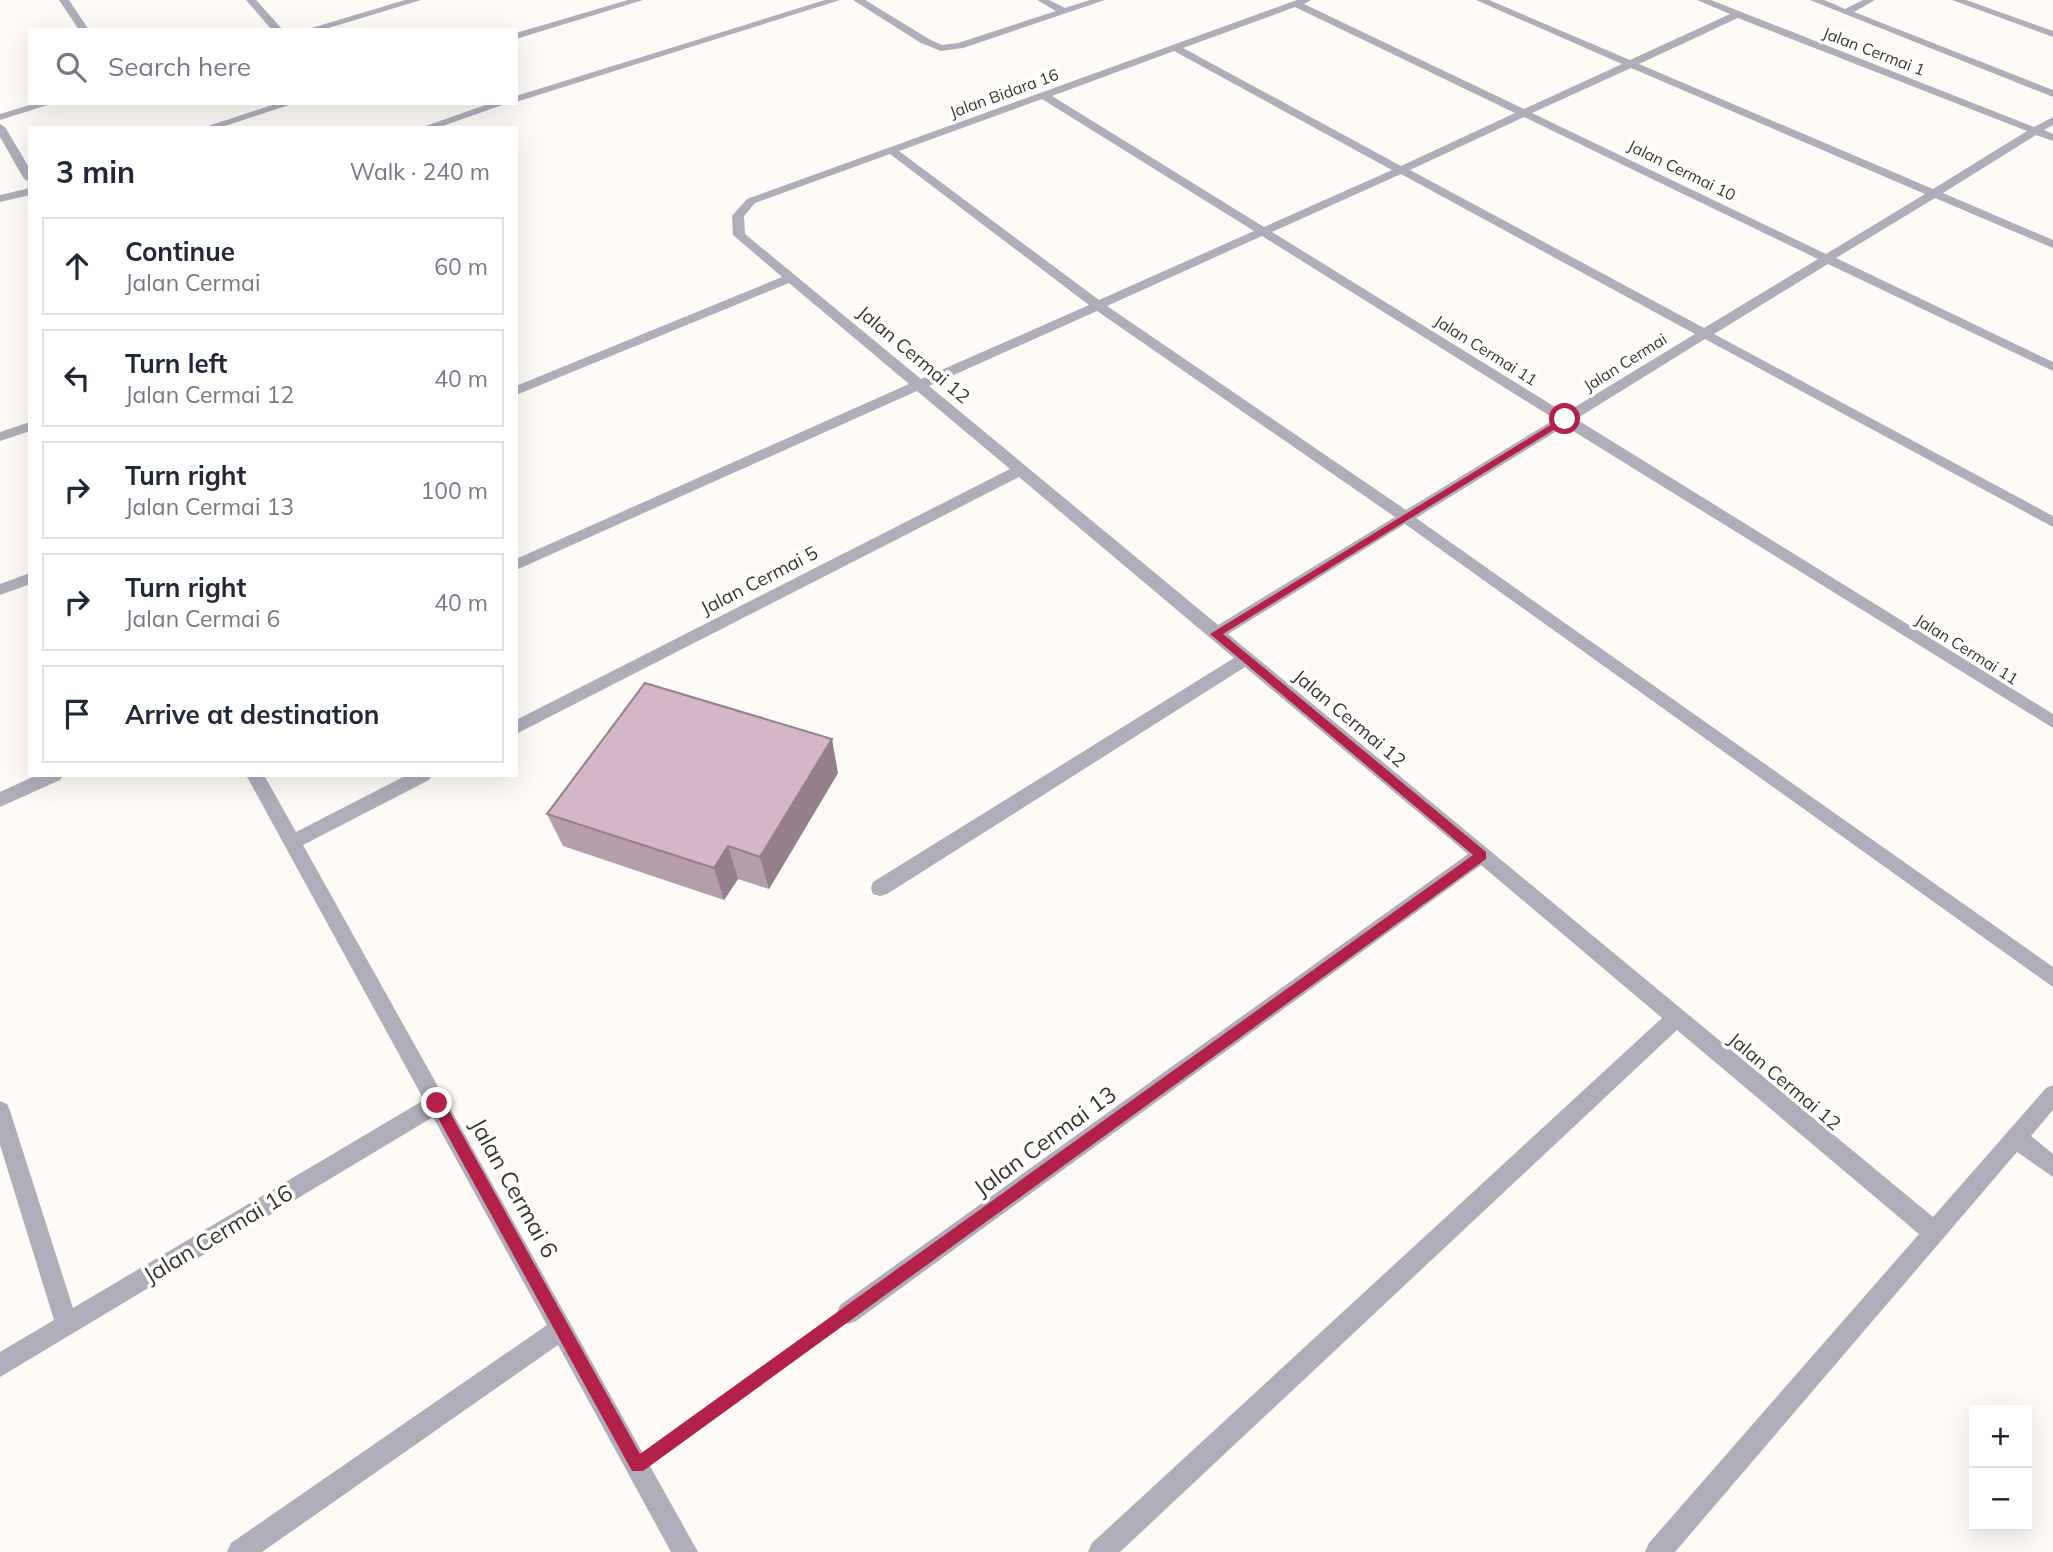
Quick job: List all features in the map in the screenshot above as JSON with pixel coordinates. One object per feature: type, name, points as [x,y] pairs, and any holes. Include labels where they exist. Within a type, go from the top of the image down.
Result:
[{"type":"street","points":[[64,0],[83,28]]},
{"type":"street","points":[[251,0],[276,28]]},
{"type":"street","points":[[317,28],[416,0]]},
{"type":"street","points":[[518,35],[638,0]]},
{"type":"street","points":[[518,98],[835,0]]},
{"type":"street","points":[[858,0],[941,48],[959,47],[1100,0]]},
{"type":"street","points":[[1042,0],[1064,12]]},
{"type":"street","points":[[1481,0],[2053,244]]},
{"type":"street","name":"Jalan Cermai 1","points":[[1702,0],[2053,138]]},
{"type":"street","points":[[1815,0],[2053,94]]},
{"type":"street","points":[[1846,12],[1870,0]]},
{"type":"street","points":[[1956,0],[2053,34]]},
{"type":"street","name":"Jalan Bidara 16","points":[[739,235],[735,226],[738,213],[751,201],[1301,2]]},
{"type":"street","name":"Jalan Cermai 10","points":[[1301,2],[2053,368]]},
{"type":"street","points":[[518,564],[1401,170],[1738,14]]},
{"type":"street","points":[[1175,48],[2053,522]]},
{"type":"street","name":"Jalan Cermai 11","points":[[1043,95],[2053,722]]},
{"type":"street","points":[[0,117],[42,105]]},
{"type":"street","points":[[214,126],[283,105]]},
{"type":"street","points":[[431,126],[497,105]]},
{"type":"street","name":"Jalan Cermai","points":[[1215,634],[2053,120]]},
{"type":"street","points":[[0,127],[28,176]]},
{"type":"street","points":[[891,150],[1096,304],[1405,517],[2053,978]]},
{"type":"street","points":[[0,199],[28,192]]},
{"type":"street","name":"Jalan Cermai 12","points":[[739,235],[1934,1232]]},
{"type":"street","points":[[518,390],[791,278]]},
{"type":"street","points":[[0,437],[28,427]]},
{"type":"street","name":"Jalan Cermai 5","points":[[518,727],[1020,470]]},
{"type":"street","points":[[0,590],[28,579]]},
{"type":"street","points":[[880,888],[1246,659]]},
{"type":"street","points":[[0,800],[50,777]]},
{"type":"street","name":"Jalan Cermai 6","points":[[256,777],[685,1552]]},
{"type":"street","points":[[292,842],[419,777]]},
{"type":"street","name":"Jalan Cermai 13","points":[[848,1313],[1481,855]]},
{"type":"street","points":[[1101,1552],[1676,1018]]},
{"type":"street","points":[[1658,1552],[2053,1095]]},
{"type":"street","name":"Jalan Cermai 16","points":[[0,1365],[437,1103]]},
{"type":"street","points":[[0,1111],[67,1325]]},
{"type":"street","points":[[2016,1138],[2053,1167]]},
{"type":"street","points":[[240,1552],[561,1329]]},
{"type":"path","points":[[637,1466],[848,1313]]},
{"type":"building","points":[[645,683],[832,739],[760,857],[728,846],[714,868],[547,814]]},
{"type":"route","points":[[437,1103],[637,1466],[1481,855],[1215,634],[1565,419]]}]
